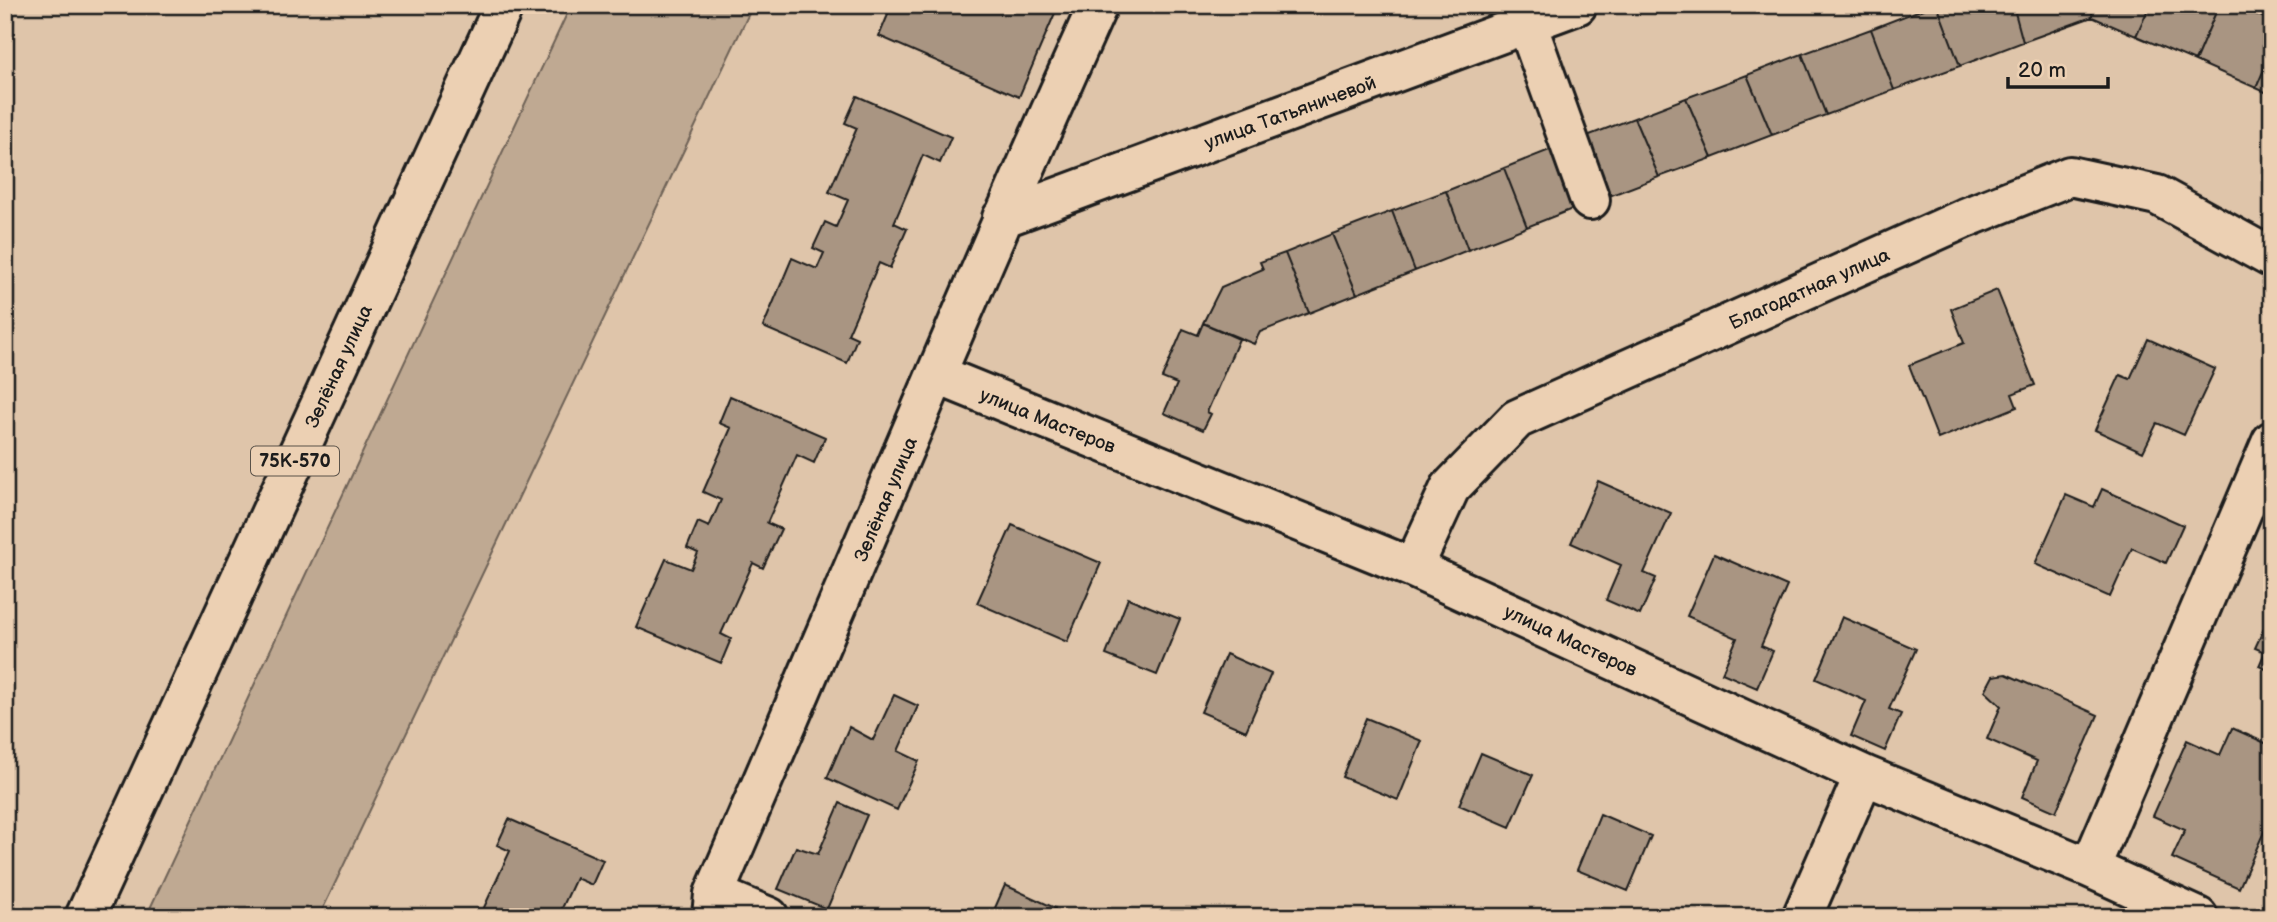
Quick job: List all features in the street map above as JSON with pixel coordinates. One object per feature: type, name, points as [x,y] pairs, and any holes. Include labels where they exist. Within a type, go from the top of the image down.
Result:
[{"type":"street","name":"Зелёная улица","points":[[85,917],[504,5]]},
{"type":"street","name":"Зелёная улица","points":[[713,906],[1002,218],[1098,5]]},
{"type":"street","name":"улица Татьяничевой","points":[[1002,218],[1577,5]]},
{"type":"street","points":[[1527,24],[1590,201]]},
{"type":"street","name":"Благодатная улица","points":[[1413,568],[1450,488],[1517,419],[1965,218],[2070,176],[2157,195],[2272,258]]},
{"type":"street","name":"улица Мастеров","points":[[938,375],[1413,568],[1864,775],[2090,868],[2198,917]]},
{"type":"street","points":[[2090,868],[2272,442]]},
{"type":"street","points":[[1802,917],[1864,775]]},
{"type":"street","points":[[713,906],[769,917]]},
{"type":"shaded area","points":[[571,5],[753,5],[319,917],[146,917]]},
{"type":"building","points":[[892,5],[1058,6],[1019,97],[879,36]]},
{"type":"building","points":[[1937,5],[1960,66],[1894,90],[1871,29]]},
{"type":"building","points":[[1937,5],[2013,5],[2023,42],[1960,66]]},
{"type":"building","points":[[2013,5],[2092,5],[2092,17],[2023,42]]},
{"type":"building","points":[[2092,5],[2150,5],[2136,36],[2092,17]]},
{"type":"building","points":[[2150,5],[2219,5],[2195,61],[2136,36]]},
{"type":"building","points":[[2219,5],[2235,5],[2272,21],[2272,51],[2256,88],[2195,61]]},
{"type":"building","points":[[1871,29],[1894,90],[1826,115],[1802,54]]},
{"type":"building","points":[[2272,51],[2272,95],[2256,88]]},
{"type":"building","points":[[1802,54],[1826,115],[1772,135],[1747,75]]},
{"type":"building","points":[[1747,75],[1772,135],[1712,158],[1686,98]]},
{"type":"building","points":[[857,96],[951,137],[940,163],[923,155],[894,223],[907,229],[890,268],[879,263],[848,334],[857,338],[847,363],[763,327],[792,258],[817,269],[824,253],[813,248],[825,222],[836,227],[848,200],[829,192],[857,128],[845,123]]},
{"type":"building","points":[[1686,98],[1712,158],[1659,177],[1634,118]]},
{"type":"building","points":[[1634,118],[1659,177],[1604,198],[1579,139]]},
{"type":"building","points":[[1557,147],[1580,206],[1527,227],[1504,168]]},
{"type":"building","points":[[1504,168],[1527,227],[1468,250],[1446,191]]},
{"type":"building","points":[[1446,191],[1468,250],[1415,271],[1392,211]]},
{"type":"building","points":[[1392,211],[1415,271],[1357,294],[1332,234]]},
{"type":"building","points":[[1332,234],[1357,294],[1309,313],[1285,253]]},
{"type":"building","points":[[1285,253],[1309,313],[1260,332],[1254,344],[1203,323],[1221,287],[1263,269],[1260,262]]},
{"type":"building","points":[[1997,290],[2035,385],[2012,394],[2017,407],[1938,439],[1909,365],[1964,343],[1951,309]]},
{"type":"building","points":[[1203,323],[1239,339],[1207,412],[1211,414],[1203,430],[1164,413],[1177,384],[1162,378],[1183,329],[1198,335]]},
{"type":"building","points":[[2148,339],[2215,369],[2184,435],[2157,423],[2143,452],[2095,430],[2120,375],[2130,379]]},
{"type":"building","points":[[730,396],[825,437],[814,463],[797,455],[767,523],[781,529],[763,568],[753,563],[721,634],[731,639],[721,663],[636,627],[666,559],[691,569],[698,553],[687,548],[698,522],[709,527],[721,500],[703,492],[731,428],[719,423]]},
{"type":"building","points":[[1598,481],[1671,513],[1644,573],[1656,578],[1640,615],[1606,600],[1621,565],[1571,543]]},
{"type":"building","points":[[2102,489],[2183,525],[2166,563],[2132,548],[2110,597],[2035,564],[2066,495],[2094,507]]},
{"type":"building","points":[[1012,525],[1101,563],[1067,642],[977,603]]},
{"type":"building","points":[[1714,554],[1787,586],[1761,646],[1773,651],[1757,688],[1722,673],[1737,638],[1687,616]]},
{"type":"building","points":[[1128,598],[1180,619],[1157,675],[1106,655]]},
{"type":"building","points":[[2272,611],[2272,672],[2259,666],[2265,652],[2255,648]]},
{"type":"building","points":[[1842,617],[1916,649],[1889,709],[1901,714],[1885,751],[1851,736],[1866,701],[1816,679]]},
{"type":"building","points":[[1226,654],[1271,674],[1246,731],[1201,712]]},
{"type":"building","points":[[2006,674],[2098,715],[2056,812],[2022,797],[2037,761],[1987,739],[2001,706],[1985,691],[1993,676]]},
{"type":"building","points":[[894,695],[918,706],[898,751],[919,761],[897,810],[827,778],[849,727],[873,740]]},
{"type":"building","points":[[1366,718],[1422,741],[1398,800],[1342,777]]},
{"type":"building","points":[[2232,728],[2272,746],[2272,814],[2239,888],[2172,858],[2185,830],[2153,816],[2187,740],[2220,755]]},
{"type":"building","points":[[1481,753],[1533,775],[1510,827],[1459,805]]},
{"type":"building","points":[[840,803],[867,815],[827,909],[778,889],[796,847],[818,854]]},
{"type":"building","points":[[1600,814],[1651,836],[1628,891],[1577,870]]},
{"type":"building","points":[[509,819],[603,860],[592,885],[576,878],[558,917],[481,914],[510,851],[497,845]]},
{"type":"building","points":[[1005,885],[1055,908],[1052,917],[991,917]]}]
